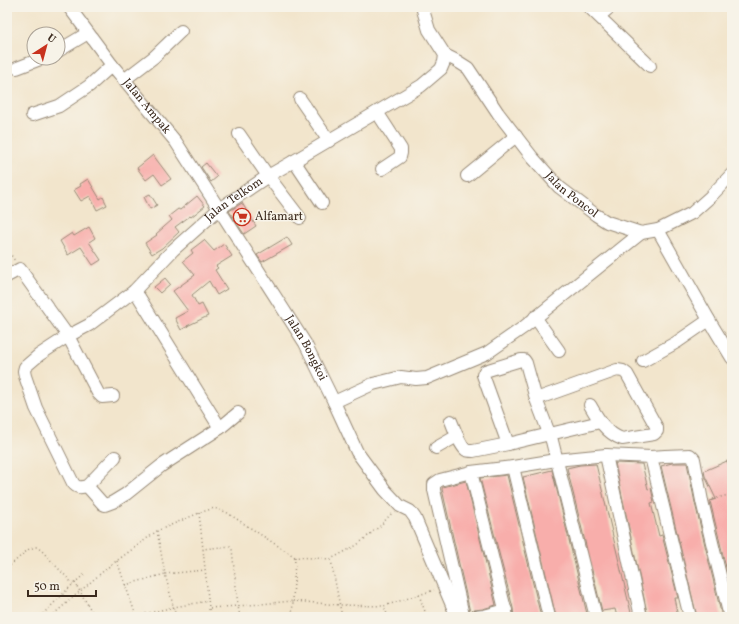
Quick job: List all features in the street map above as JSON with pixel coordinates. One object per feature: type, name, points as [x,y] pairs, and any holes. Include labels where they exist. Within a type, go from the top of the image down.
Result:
[{"type":"street","name":"Jalan Ampak","points":[[69,7],[112,65],[176,142],[219,209]]},
{"type":"street","points":[[423,7],[429,30],[445,55]]},
{"type":"street","points":[[589,7],[650,66]]},
{"type":"street","points":[[599,16],[610,7]]},
{"type":"street","points":[[124,80],[154,57],[180,31]]},
{"type":"street","points":[[66,46],[88,33]]},
{"type":"street","name":"Jalan Telkom","points":[[87,486],[82,488],[73,483],[36,408],[24,371],[25,367],[39,355],[68,336],[89,325],[134,291],[173,250],[219,209],[268,176],[421,86],[441,69],[445,55]]},
{"type":"street","name":"Jalan Poncol","points":[[445,55],[457,60],[468,68],[498,113],[532,157],[559,187],[607,222],[641,233],[658,230],[692,213],[732,174]]},
{"type":"street","points":[[17,68],[26,65]]},
{"type":"street","points":[[32,115],[60,106],[89,86],[112,65]]},
{"type":"street","points":[[300,99],[329,141]]},
{"type":"street","points":[[377,112],[401,149],[400,157],[382,169]]},
{"type":"street","points":[[239,134],[268,176],[300,218]]},
{"type":"street","points":[[467,176],[516,136]]},
{"type":"street","points":[[294,161],[322,203]]},
{"type":"street","name":"Jalan Bongkoi","points":[[219,209],[305,343],[357,452],[385,490],[397,503],[410,511],[415,518],[457,617]]},
{"type":"street","points":[[658,230],[732,358]]},
{"type":"street","points":[[334,402],[373,384],[401,377],[416,379],[427,378],[487,353],[524,327],[641,233]]},
{"type":"street","points":[[7,276],[20,269],[68,336],[98,394],[102,396],[113,396]]},
{"type":"street","points":[[134,291],[140,298],[220,428]]},
{"type":"street","points":[[535,318],[559,351]]},
{"type":"street","points":[[643,361],[677,342],[709,320]]},
{"type":"street","points":[[508,444],[483,375],[485,371],[524,360],[550,437],[596,617]]},
{"type":"street","points":[[536,399],[617,370],[623,370],[627,374],[658,428],[657,431],[654,434],[622,439],[612,434],[600,422],[590,405]]},
{"type":"street","points":[[115,457],[87,486],[105,506],[126,494],[161,466],[220,428],[238,412]]},
{"type":"street","points":[[451,421],[464,449],[468,451],[550,437],[600,422]]},
{"type":"street","points":[[436,448],[457,436]]},
{"type":"street","points":[[606,455],[641,617]]},
{"type":"street","points":[[464,617],[434,490],[434,484],[440,480],[471,472],[513,467],[555,458],[606,455],[651,457],[690,455],[692,457],[730,617]]},
{"type":"street","points":[[651,457],[690,617]]},
{"type":"street","points":[[513,467],[549,617]]},
{"type":"street","points":[[471,472],[506,614],[481,617]]},
{"type":"path","points":[[7,249],[20,269]]},
{"type":"path","points":[[702,501],[732,494]]},
{"type":"path","points":[[51,617],[116,560],[157,532],[199,513],[214,508],[226,512],[295,557],[331,559],[357,545],[380,526],[397,503]]},
{"type":"path","points":[[199,513],[210,617]]},
{"type":"path","points":[[157,532],[165,574],[176,617]]},
{"type":"path","points":[[203,549],[230,546],[232,549],[240,617]]},
{"type":"path","points":[[7,568],[29,549],[36,548],[41,550],[74,584],[95,617]]},
{"type":"path","points":[[292,617],[295,557]]},
{"type":"path","points":[[331,559],[342,617]]},
{"type":"path","points":[[116,560],[136,617],[174,607],[208,601]]},
{"type":"path","points":[[125,585],[165,574],[205,570]]},
{"type":"path","points":[[40,617],[86,573]]},
{"type":"path","points":[[209,608],[292,601],[340,605],[384,606],[444,587]]},
{"type":"path","points":[[419,595],[427,617]]},
{"type":"path","points":[[384,606],[388,617]]},
{"type":"path","points":[[7,609],[13,617]]},
{"type":"building","points":[[153,155],[171,179],[162,185],[154,174],[146,180],[137,168]]},
{"type":"building","points":[[206,163],[217,177],[211,182],[201,167]]},
{"type":"building","points":[[88,179],[100,199],[103,197],[107,205],[97,210],[90,196],[81,201],[74,190]]},
{"type":"building","points":[[150,194],[157,205],[150,209],[144,197]]},
{"type":"building","points":[[197,196],[205,206],[175,227],[179,232],[162,248],[152,254],[145,243],[157,235],[156,234],[172,220],[169,216],[178,209],[180,210]]},
{"type":"building","name":"Alfamart","points":[[242,203],[256,226],[244,234],[229,211]]},
{"type":"building","points":[[89,227],[95,238],[89,242],[101,260],[93,265],[81,247],[68,255],[60,241],[72,233],[74,236]]},
{"type":"building","points":[[287,237],[292,245],[262,262],[257,255]]},
{"type":"building","points":[[204,240],[214,251],[224,244],[232,256],[216,266],[218,268],[215,270],[227,289],[217,295],[209,281],[192,295],[198,306],[202,304],[208,316],[181,330],[175,318],[188,311],[173,291],[195,275],[183,261],[193,253],[191,250]]},
{"type":"building","points":[[165,278],[170,284],[160,293],[154,287]]},
{"type":"building","points":[[727,461],[732,472],[732,593],[710,501],[716,499],[704,471]]},
{"type":"building","points":[[615,463],[642,464],[648,489],[651,488],[654,502],[651,503],[659,536],[662,535],[678,598],[674,598],[678,617],[648,617]]},
{"type":"building","points":[[672,463],[687,463],[722,617],[697,617],[661,466]]},
{"type":"building","points":[[596,464],[632,617],[617,617],[615,609],[602,611],[567,468]]},
{"type":"building","points":[[552,470],[587,617],[556,617],[523,477]]},
{"type":"building","points":[[507,475],[541,617],[514,617],[480,478]]},
{"type":"building","points":[[466,481],[496,605],[470,612],[442,489],[443,487]]},
{"type":"place","name":"Alfamart","points":[[242,217]]}]
